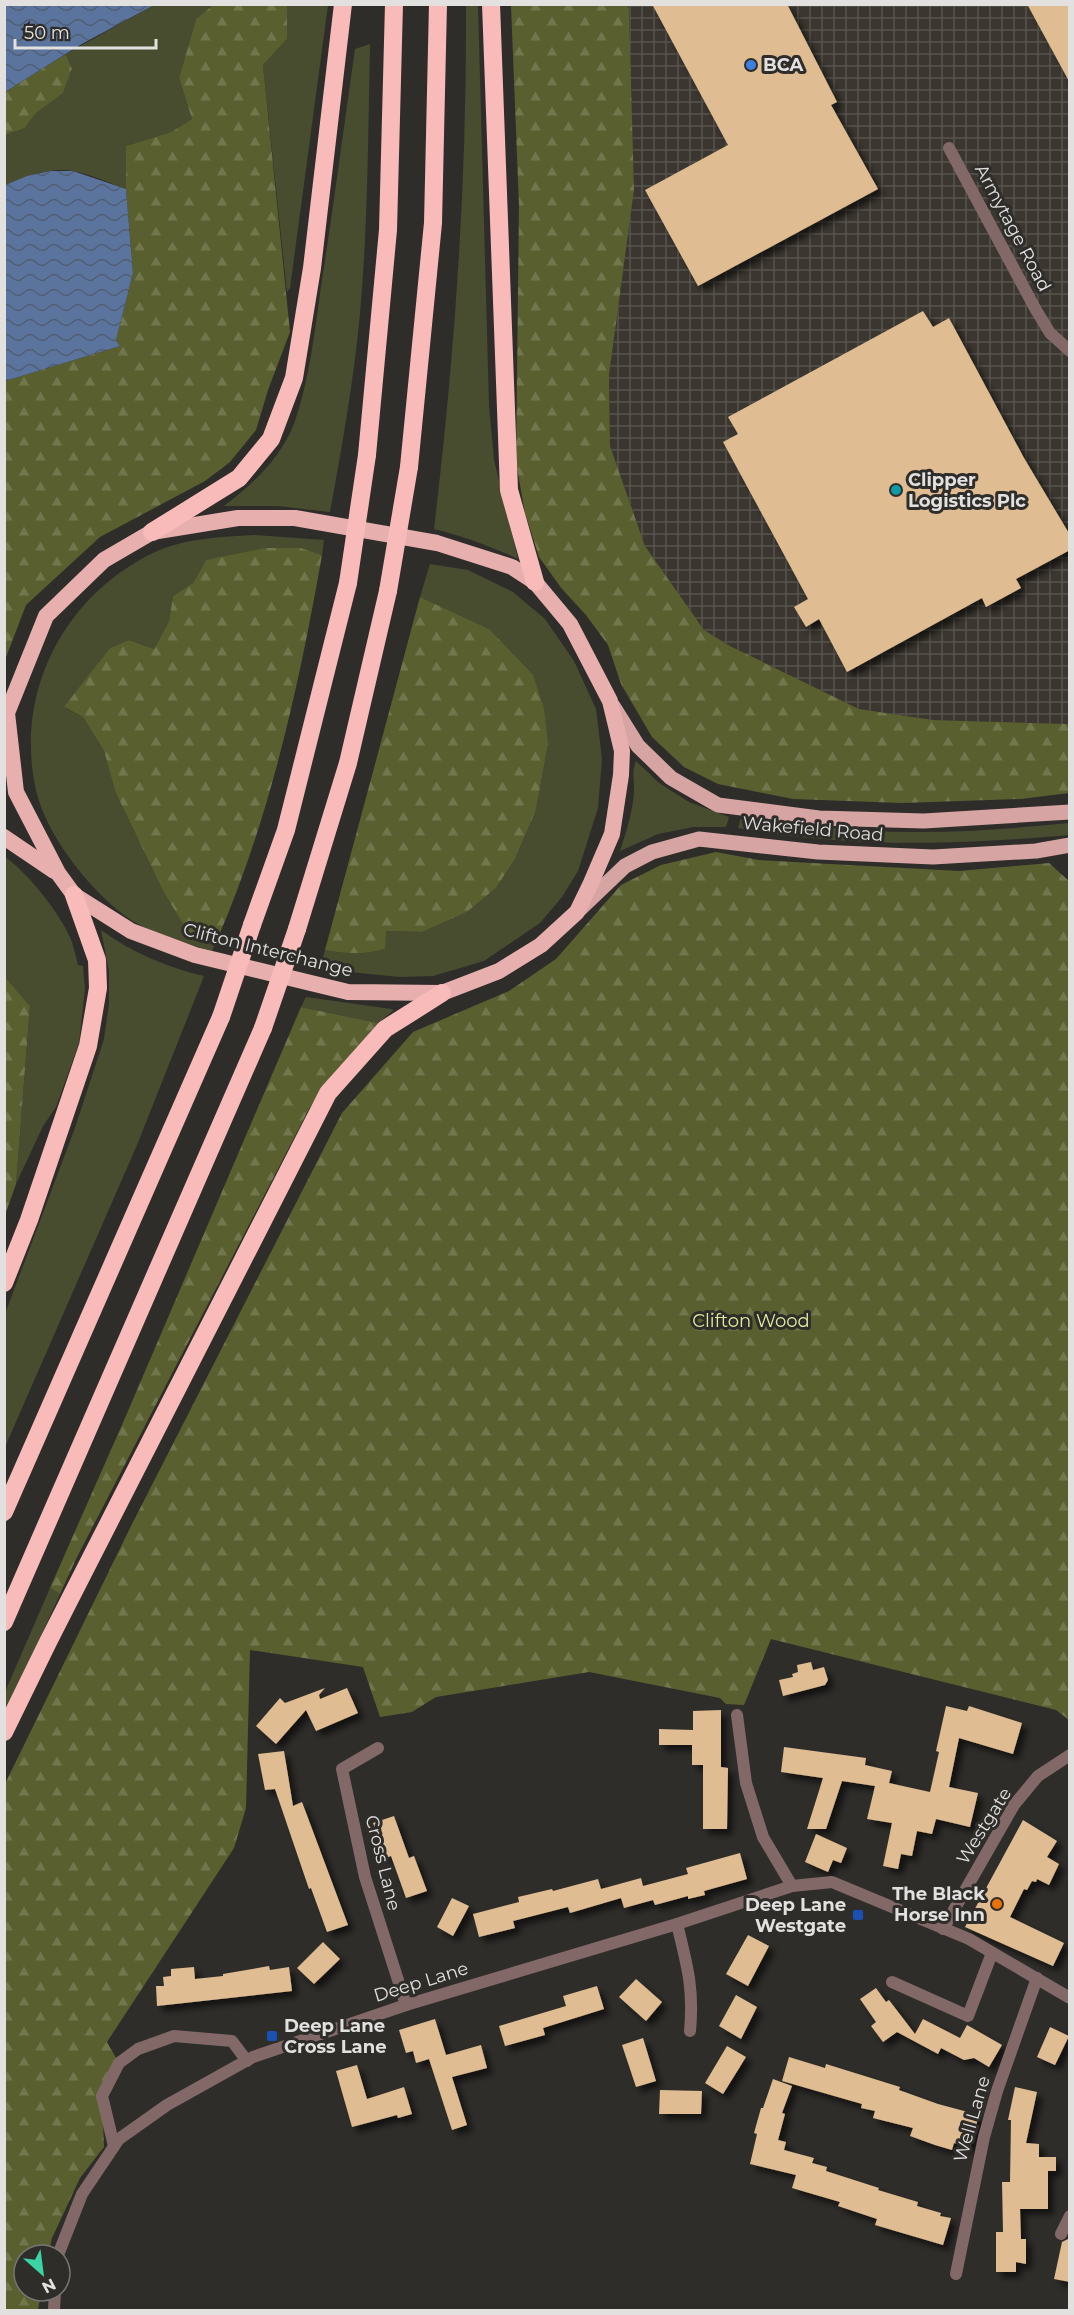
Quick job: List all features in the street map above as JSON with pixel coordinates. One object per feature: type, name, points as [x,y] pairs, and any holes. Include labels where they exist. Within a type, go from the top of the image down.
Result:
[{"type":"highway","points":[[152,532],[239,478],[271,439],[294,378],[314,257],[343,4]]},
{"type":"highway","points":[[4,1512],[221,1017],[285,830],[348,583],[367,455],[388,230],[394,4]]},
{"type":"highway","points":[[4,1622],[263,1028],[297,929],[348,763],[388,591],[409,467],[433,223],[438,4]]},
{"type":"highway","points":[[491,4],[509,490],[535,582]]},
{"type":"highway","name":"Clifton Interchange","points":[[238,518],[295,518],[437,543],[512,567],[535,582],[570,624],[610,701],[622,751],[612,834],[577,912],[541,945],[499,971],[442,993],[348,992],[195,955],[131,931],[74,895],[58,873],[16,792],[6,714],[46,616],[104,560],[152,532],[238,518]]},
{"type":"highway","points":[[4,837],[58,873]]},
{"type":"highway","points":[[4,1283],[29,1220],[88,1046],[98,988],[97,960],[74,895]]},
{"type":"highway","points":[[4,1732],[328,1093],[385,1029],[442,993]]},
{"type":"main road","name":"Wakefield Road","points":[[610,701],[638,746],[662,770],[671,778],[718,805],[819,818],[924,821],[1070,812]]},
{"type":"main road","name":"Wakefield Road","points":[[577,912],[625,866],[652,852],[699,839],[818,852],[933,857],[1036,851],[1070,845]]},
{"type":"street","name":"Armytage Road","points":[[949,148],[1036,310],[1050,333],[1070,351]]},
{"type":"street","points":[[736,1715],[746,1783],[763,1837],[792,1886]]},
{"type":"street","name":"Cross Lane","points":[[378,1748],[342,1769],[365,1877],[406,2005]]},
{"type":"street","name":"Westgate","points":[[943,1929],[1014,1805],[1038,1776],[1070,1755]]},
{"type":"street","name":"Deep Lane","points":[[63,2243],[82,2194],[119,2139],[167,2105],[247,2061],[406,2005],[677,1924],[792,1886],[832,1882],[969,1939],[1038,1977],[1070,1998]]},
{"type":"street","points":[[677,1924],[691,1979],[690,2031]]},
{"type":"street","points":[[892,1982],[968,2016],[992,1953]]},
{"type":"street","name":"Well Lane","points":[[956,2274],[984,2137],[1038,1977]]},
{"type":"street","points":[[114,2146],[102,2096],[119,2063],[138,2049],[174,2036],[232,2041],[247,2061]]},
{"type":"street","points":[[1061,2234],[1070,2216]]},
{"type":"shaded area","points":[[627,5],[1069,5],[1069,724],[933,720],[859,709],[730,646],[704,630],[645,546],[610,446],[609,375],[634,190],[629,9]]},
{"type":"green space","points":[[627,4],[629,9],[634,190],[609,375],[610,446],[645,546],[704,630],[730,646],[859,709],[933,720],[1069,724],[1069,793],[1021,799],[902,803],[793,799],[718,784],[684,767],[652,737],[621,684],[608,645],[539,557],[525,513],[516,462],[519,206],[511,5]]},
{"type":"green space","points":[[154,5],[213,5],[196,19],[179,78],[192,119],[171,132],[126,146],[126,189],[86,174],[64,170],[38,174],[5,185],[5,135],[25,128],[36,113],[63,92],[72,69],[66,54]]},
{"type":"green space","points":[[213,5],[287,5],[287,39],[263,65],[290,332],[256,430],[230,462],[205,481],[100,537],[26,605],[5,660],[5,381],[120,346],[116,340],[133,273],[126,189],[126,146],[171,132],[192,119],[179,78],[196,19]]},
{"type":"green space","points":[[287,5],[328,5],[290,288],[287,292],[263,65],[287,39]]},
{"type":"green space","points":[[466,5],[478,5],[489,406],[494,460],[518,559],[476,542],[434,529],[454,332],[462,202]]},
{"type":"green space","points":[[370,44],[363,280],[351,388],[330,512],[278,506],[224,506],[255,480],[273,460],[288,437],[300,407],[314,335],[355,49]]},
{"type":"green space","points":[[66,54],[72,69],[63,93],[36,113],[25,128],[5,135],[5,92]]},
{"type":"green space","points":[[255,535],[324,540],[322,555],[301,548],[206,560],[193,583],[173,596],[169,621],[154,649],[129,640],[110,648],[65,708],[83,717],[104,751],[115,791],[163,891],[189,934],[217,940],[212,951],[167,937],[134,922],[96,890],[69,857],[48,822],[35,786],[31,750],[33,715],[41,681],[54,649],[72,620],[95,594],[122,571],[153,553],[177,544],[203,539]]},
{"type":"green space","points":[[266,548],[301,548],[322,555],[281,751],[253,847],[217,940],[189,934],[163,891],[115,791],[104,751],[83,717],[64,707],[110,648],[129,640],[154,649],[169,621],[173,596],[193,583],[206,560]]},
{"type":"green space","points":[[430,564],[468,570],[513,592],[545,619],[574,661],[596,709],[602,759],[598,808],[578,871],[562,897],[540,923],[484,961],[433,976],[399,977],[320,969],[325,950],[355,953],[385,949],[385,931],[422,932],[467,912],[496,888],[515,859],[536,810],[548,744],[489,629],[420,597]]},
{"type":"green space","points":[[420,597],[489,629],[533,675],[544,709],[548,744],[536,810],[515,859],[496,888],[467,912],[422,932],[386,931],[385,949],[355,953],[325,950]]},
{"type":"green space","points":[[636,761],[659,783],[689,802],[729,817],[726,827],[693,827],[658,834],[620,851],[632,809]]},
{"type":"green space","points":[[741,818],[830,828],[897,832],[938,832],[1069,823],[1069,835],[986,841],[862,842],[738,828]]},
{"type":"green space","name":"Clifton Wood","points":[[716,852],[759,860],[959,871],[1049,863],[1069,881],[1069,1720],[1056,1710],[771,1639],[744,1705],[726,1704],[720,1698],[589,1672],[436,1697],[412,1712],[380,1717],[363,1667],[250,1650],[246,1808],[234,1848],[107,2042],[119,2063],[102,2096],[104,2147],[80,2178],[51,2243],[12,2243],[12,2303],[39,2303],[38,2310],[5,2310],[4,1786],[131,1526],[342,1113],[413,1032],[509,991],[556,959],[621,885],[661,865]]},
{"type":"green space","points":[[4,856],[33,883],[60,919],[72,942],[78,965],[83,966],[85,989],[79,1043],[56,1107],[43,1126],[16,1184],[30,1006],[5,977]]},
{"type":"green space","points":[[101,930],[125,946],[150,958],[204,976],[137,1145],[5,1447],[5,1314],[75,1128],[104,1039],[109,1004],[109,971]]},
{"type":"green space","points":[[5,977],[30,1006],[16,1184],[5,1215]]},
{"type":"green space","points":[[306,997],[394,1010],[378,1023],[301,1007]]},
{"type":"green space","points":[[301,1007],[378,1023],[331,1076],[310,1107],[60,1594],[50,1588]]},
{"type":"green space","points":[[50,1588],[60,1594],[5,1714],[5,1692]]},
{"type":"water","points":[[5,4],[154,5],[80,45],[5,92]]},
{"type":"water","points":[[50,171],[73,171],[126,189],[133,273],[116,340],[120,346],[5,381],[5,185],[27,176]]},
{"type":"building","points":[[652,4],[787,4],[837,102],[831,105],[878,189],[698,286],[645,190],[728,145]]},
{"type":"building","points":[[1027,4],[1070,4],[1070,83]]},
{"type":"building","name":"Clipper Logistics Plc","points":[[923,311],[933,327],[949,318],[1024,458],[1070,535],[1070,550],[1016,579],[1021,588],[986,607],[982,598],[847,672],[819,619],[806,627],[794,607],[808,599],[723,442],[738,434],[728,417]]},
{"type":"building","points":[[811,1662],[813,1670],[824,1667],[828,1680],[825,1685],[783,1696],[779,1680],[793,1677],[792,1674],[798,1672],[797,1665]]},
{"type":"building","points":[[325,1688],[319,1695],[320,1699],[347,1688],[358,1713],[316,1731],[306,1710],[276,1744],[256,1726],[280,1698],[285,1703]]},
{"type":"building","points":[[946,1706],[967,1711],[969,1706],[1022,1723],[1013,1754],[959,1738],[949,1787],[978,1793],[970,1827],[936,1819],[932,1834],[917,1831],[912,1856],[901,1854],[898,1869],[883,1866],[892,1823],[867,1819],[875,1786],[842,1781],[826,1829],[807,1829],[823,1778],[781,1772],[784,1747],[866,1758],[865,1765],[892,1771],[889,1783],[930,1792]]},
{"type":"building","points":[[721,1710],[721,1767],[728,1768],[727,1829],[703,1829],[703,1765],[692,1765],[692,1745],[659,1745],[659,1729],[693,1730],[693,1711]]},
{"type":"building","points":[[284,1751],[293,1806],[302,1802],[348,1925],[327,1932],[311,1888],[309,1889],[275,1789],[265,1790],[258,1754]]},
{"type":"building","points":[[394,1816],[409,1858],[414,1856],[427,1891],[406,1898],[391,1856],[386,1858],[373,1823]]},
{"type":"building","name":"The Black Horse Inn","points":[[1023,1820],[1057,1841],[1047,1857],[1059,1864],[1049,1885],[1037,1879],[1036,1882],[1032,1881],[1027,1890],[1024,1889],[1010,1917],[1064,1943],[1053,1966],[965,1927]]},
{"type":"building","points":[[816,1834],[847,1848],[841,1863],[833,1860],[828,1872],[805,1862]]},
{"type":"building","points":[[740,1853],[747,1879],[704,1891],[705,1895],[688,1899],[688,1896],[655,1905],[653,1900],[624,1908],[621,1898],[570,1913],[568,1907],[513,1921],[515,1928],[479,1937],[473,1914],[519,1902],[518,1897],[552,1889],[553,1891],[598,1879],[601,1889],[641,1878],[643,1886],[688,1874],[686,1868]]},
{"type":"building","points":[[452,1898],[469,1906],[453,1936],[437,1927]]},
{"type":"building","points":[[748,1935],[769,1946],[748,1986],[726,1974]]},
{"type":"building","points":[[323,1942],[340,1959],[314,1984],[297,1968]]},
{"type":"building","points":[[269,1966],[270,1970],[289,1967],[292,1991],[157,2006],[156,1986],[164,1986],[163,1977],[171,1976],[171,1969],[194,1967],[195,1979],[223,1976],[223,1974]]},
{"type":"building","points":[[636,1979],[662,2002],[646,2021],[619,1997]]},
{"type":"building","points":[[597,1986],[604,2009],[543,2028],[545,2035],[505,2046],[499,2026],[566,2006],[563,1996]]},
{"type":"building","points":[[876,1988],[886,2002],[889,2000],[915,2034],[923,2019],[960,2038],[967,2025],[1002,2045],[989,2067],[974,2058],[964,2060],[941,2048],[938,2054],[897,2032],[883,2042],[871,2026],[876,2022],[860,1999]]},
{"type":"building","points":[[736,1995],[757,2007],[741,2039],[719,2026]]},
{"type":"building","points":[[435,2019],[446,2055],[481,2045],[487,2068],[452,2077],[467,2125],[452,2130],[429,2059],[416,2063],[413,2051],[406,2053],[399,2030]]},
{"type":"building","points":[[1050,2027],[1069,2036],[1055,2065],[1037,2057]]},
{"type":"building","points":[[643,2038],[656,2081],[636,2087],[622,2045]]},
{"type":"building","points":[[727,2046],[746,2057],[723,2094],[705,2083]]},
{"type":"building","points":[[789,2057],[825,2068],[826,2064],[900,2087],[899,2090],[938,2104],[979,2115],[970,2148],[954,2143],[952,2150],[935,2145],[910,2136],[913,2128],[873,2118],[875,2111],[861,2108],[862,2104],[782,2081]]},
{"type":"building","points":[[357,2065],[367,2099],[404,2087],[412,2114],[398,2118],[397,2115],[352,2127],[336,2071]]},
{"type":"building","points":[[773,2079],[792,2086],[782,2113],[785,2114],[778,2140],[786,2142],[784,2150],[814,2158],[812,2163],[827,2167],[826,2171],[918,2202],[917,2206],[951,2218],[943,2245],[875,2225],[877,2219],[838,2206],[840,2202],[792,2188],[796,2175],[750,2164],[757,2134],[754,2133]]},
{"type":"building","points":[[1015,2087],[1037,2092],[1026,2143],[1039,2144],[1039,2157],[1056,2157],[1056,2171],[1048,2171],[1048,2209],[1020,2209],[1021,2239],[1026,2239],[1026,2264],[1016,2262],[1016,2272],[996,2272],[996,2232],[1003,2232],[1002,2182],[1010,2182],[1011,2120],[1008,2120]]},
{"type":"building","points":[[660,2090],[702,2091],[701,2114],[659,2114]]},
{"type":"building","points":[[1070,2238],[1070,2282],[1054,2279],[1062,2242]]},
{"type":"place","name":"BCA","points":[[751,65]]},
{"type":"place","name":"Clipper Logistics Plc","points":[[896,490]]},
{"type":"place","name":"The Black Horse Inn","points":[[997,1904]]},
{"type":"place","name":"Deep Lane Westgate","points":[[858,1915]]},
{"type":"place","name":"Deep Lane Cross Lane","points":[[272,2036]]}]
